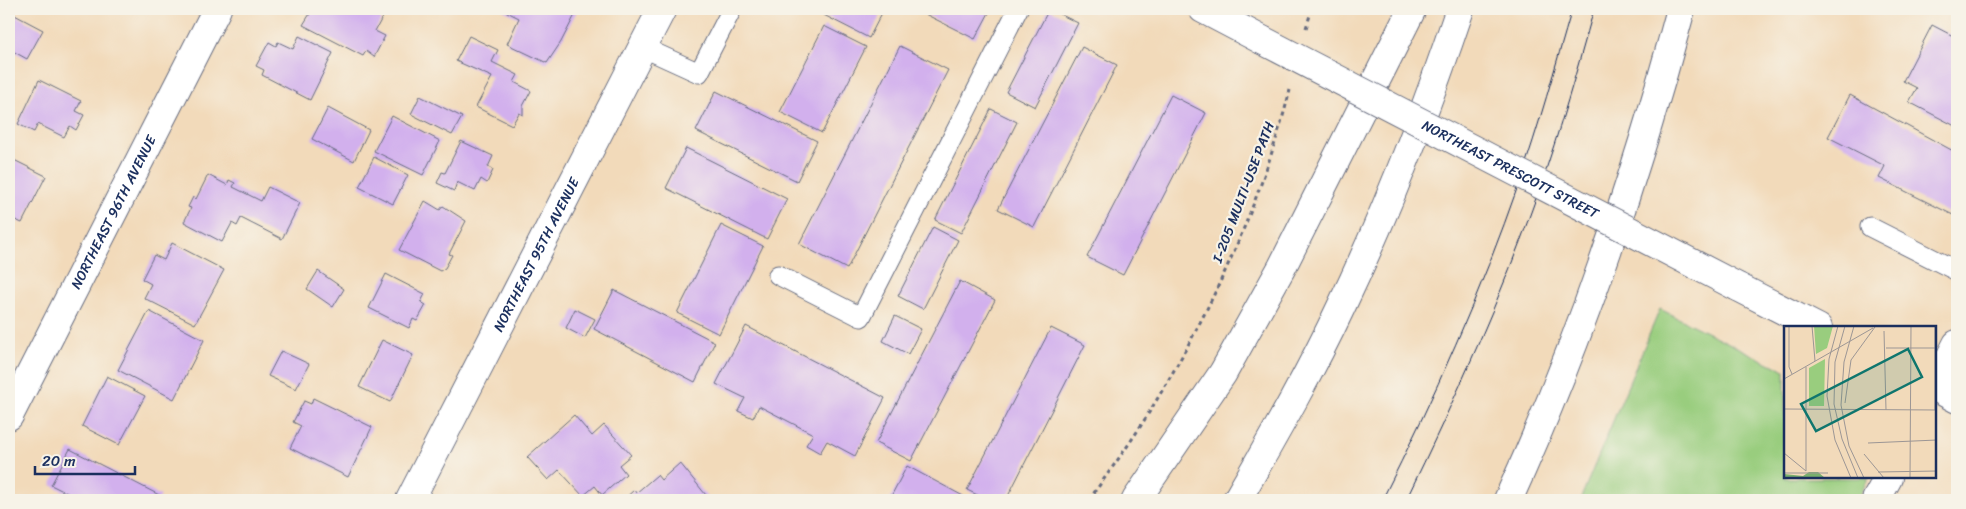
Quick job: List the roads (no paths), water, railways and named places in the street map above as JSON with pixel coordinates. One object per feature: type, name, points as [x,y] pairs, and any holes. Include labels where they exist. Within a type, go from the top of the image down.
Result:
[{"type":"main road","name":"NORTHEAST 96TH AVENUE","points":[[9,416],[217,9]]},
{"type":"main road","name":"NORTHEAST 95TH AVENUE","points":[[410,500],[662,9]]},
{"type":"main road","name":"NORTHEAST PRESCOTT STREET","points":[[1203,9],[1814,326]]},
{"type":"main road","points":[[1136,500],[1223,373],[1282,267],[1412,9]]},
{"type":"main road","points":[[1237,500],[1290,407],[1341,307],[1400,170],[1439,70],[1460,9]]},
{"type":"main road","points":[[1508,500],[1541,428],[1586,314],[1629,188],[1681,9]]},
{"type":"main road","points":[[1936,385],[1957,344]]},
{"type":"main road","points":[[1936,388],[1957,399]]},
{"type":"main road","points":[[1876,500],[1887,479]]},
{"type":"lane","points":[[642,47],[699,73],[732,9]]},
{"type":"lane","points":[[778,275],[861,317],[1018,9]]},
{"type":"lane","points":[[1870,227],[1957,271]]},
{"type":"tram line","points":[[1382,500],[1438,384],[1489,264],[1526,162],[1572,9]]},
{"type":"tram line","points":[[1406,500],[1477,347],[1525,230],[1547,167],[1594,9]]}]
